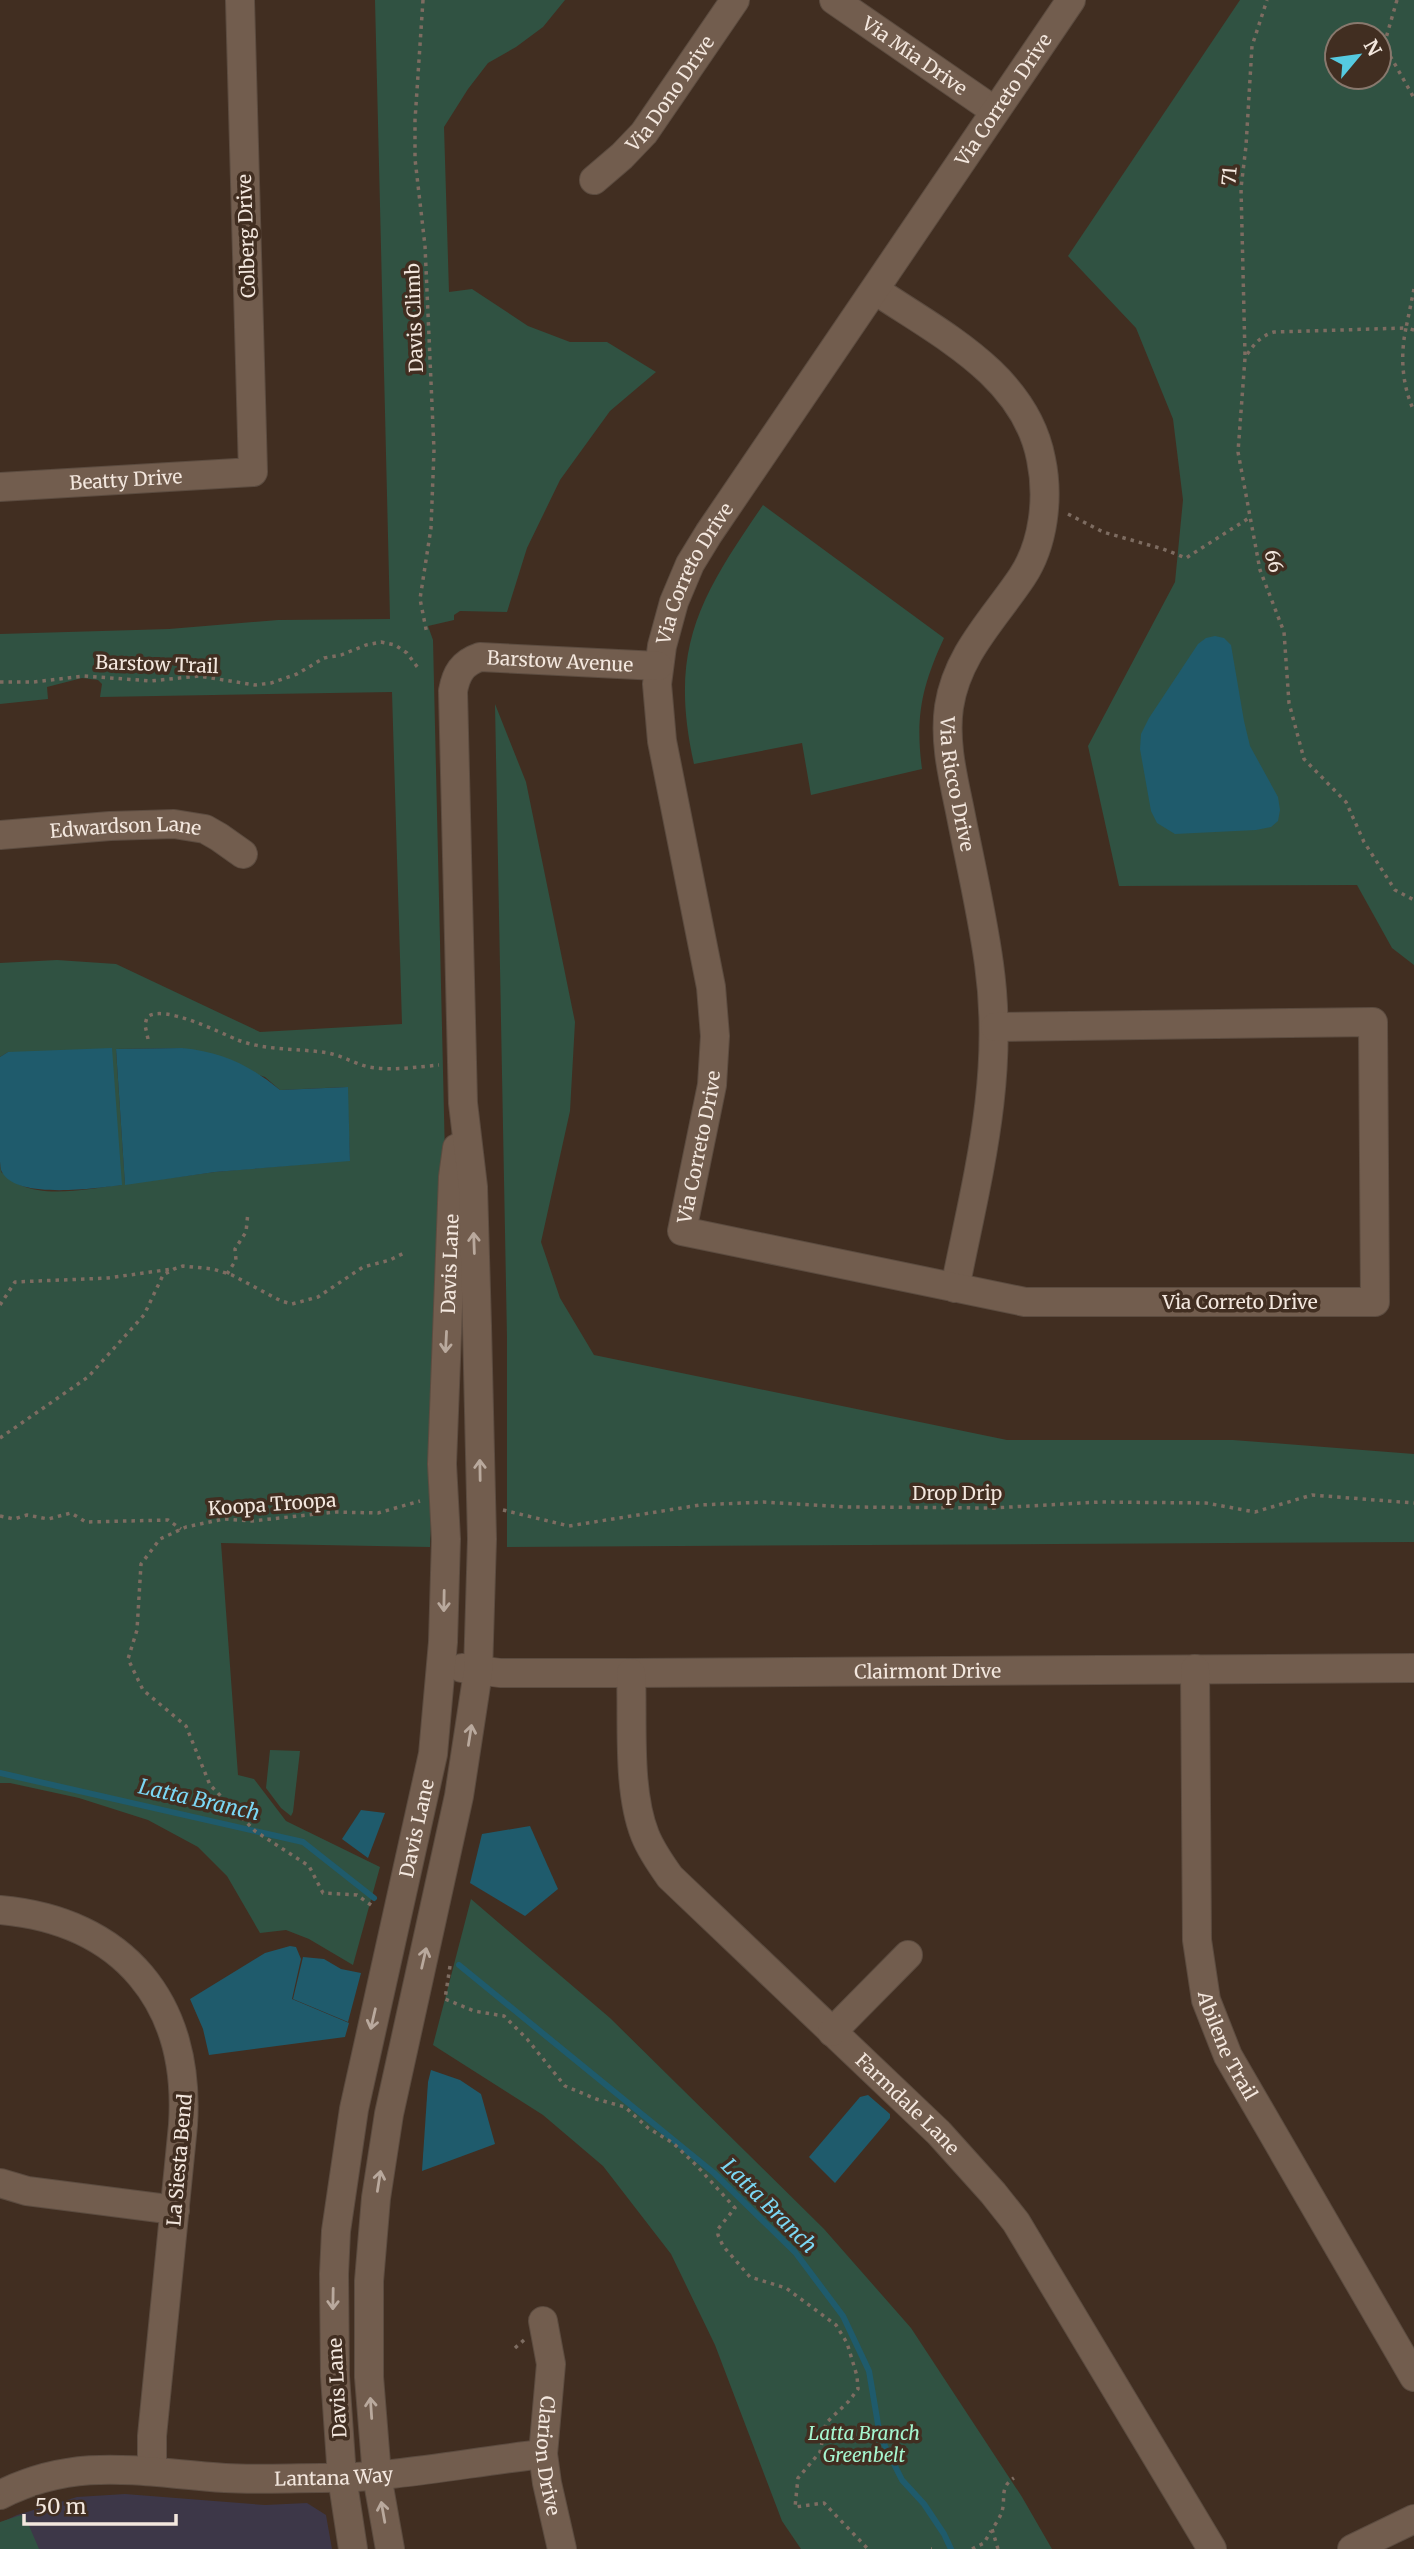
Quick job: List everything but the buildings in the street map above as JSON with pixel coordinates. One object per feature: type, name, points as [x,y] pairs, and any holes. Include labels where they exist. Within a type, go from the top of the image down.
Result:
[{"type":"street","name":"Colberg Drive","points":[[240,0],[253,472]]},
{"type":"street","name":"Via Dono Drive","points":[[594,180],[644,133],[735,0]]},
{"type":"street","name":"Via Mia Drive","points":[[834,0],[995,111]]},
{"type":"street","name":"Via Correto Drive","points":[[995,1027],[1373,1022],[1375,1301],[1046,1304],[996,1298],[682,1231],[712,1085],[715,1036],[711,988],[662,741],[657,698],[658,666],[671,614],[690,564],[1071,0]]},
{"type":"street","name":"Via Ricco Drive","points":[[875,290],[995,374],[1020,407],[1032,430],[1041,457],[1044,505],[1032,559],[964,660],[953,690],[948,719],[949,758],[985,938],[995,1027],[990,1113],[955,1289]]},
{"type":"street","name":"Beatty Drive","points":[[0,487],[253,472]]},
{"type":"street","name":"Barstow Avenue","points":[[464,665],[472,659],[487,656],[658,666]]},
{"type":"street","name":"Davis Lane","points":[[390,2549],[377,2476],[368,2328],[376,2198],[389,2114],[459,1796],[478,1672],[482,1539],[477,1326],[473,1186],[463,1103],[453,691],[456,677],[464,665]]},
{"type":"street","name":"Edwardson Lane","points":[[0,835],[174,824],[205,829],[243,854]]},
{"type":"street","name":"Davis Lane","points":[[353,2549],[342,2477],[334,2376],[334,2263],[340,2198],[354,2109],[433,1754],[442,1664],[446,1539],[442,1464],[443,1407],[453,1177],[463,1103]]},
{"type":"street","name":"Clairmont Drive","points":[[442,1664],[478,1672],[631,1673],[1414,1668]]},
{"type":"street","name":"Abilene Trail","points":[[1195,1669],[1196,1940],[1206,2000],[1228,2056],[1414,2377]]},
{"type":"street","name":"Farmdale Lane","points":[[631,1673],[635,1790],[644,1833],[654,1854],[670,1877],[939,2133],[993,2193],[1016,2222],[1212,2549]]},
{"type":"street","name":"La Siesta Bend","points":[[0,1910],[37,1915],[73,1926],[100,1940],[128,1963],[161,2004],[178,2046],[185,2081],[183,2125],[152,2436],[152,2471]]},
{"type":"street","points":[[832,2032],[908,1955]]},
{"type":"street","points":[[0,2183],[27,2191],[175,2210]]},
{"type":"street","name":"Clarion Drive","points":[[542,2321],[551,2364],[543,2454],[562,2549]]},
{"type":"street","name":"Lantana Way","points":[[0,2495],[30,2483],[72,2472],[116,2468],[226,2479],[377,2476],[543,2454]]},
{"type":"street","points":[[1352,2549],[1414,2519]]},
{"type":"path","name":"Davis Climb","points":[[423,0],[415,159],[425,246],[434,450],[430,528],[420,599],[427,634]]},
{"type":"path","name":"71","points":[[1245,358],[1241,188],[1252,46],[1267,0]]},
{"type":"path","points":[[1397,0],[1384,45],[1414,98]]},
{"type":"path","points":[[1414,289],[1403,344],[1405,385],[1414,411]]},
{"type":"path","points":[[1245,358],[1253,345],[1264,335],[1275,332],[1406,328],[1414,330]]},
{"type":"path","name":"66","points":[[1245,358],[1238,452],[1260,570],[1284,632],[1289,704],[1304,759],[1346,802],[1364,842],[1395,890],[1414,900]]},
{"type":"path","points":[[1062,513],[1076,517],[1103,532],[1186,558],[1249,518]]},
{"type":"path","name":"Barstow Trail","points":[[0,682],[44,681],[84,676],[151,681],[199,676],[255,685],[271,683],[297,674],[324,657],[341,655],[382,642],[399,647],[412,658],[418,668]]},
{"type":"path","points":[[148,1039],[145,1025],[147,1017],[160,1012],[246,1043],[330,1054],[371,1067],[394,1069],[462,1064]]},
{"type":"path","points":[[227,1274],[236,1260],[235,1249],[246,1232],[248,1212]]},
{"type":"path","points":[[0,1305],[15,1282],[108,1278],[200,1267],[227,1274],[292,1304],[318,1297],[363,1267],[390,1260],[404,1252]]},
{"type":"path","points":[[0,1438],[88,1377],[144,1315],[163,1275],[174,1269]]},
{"type":"path","name":"Drop Drip","points":[[500,1509],[569,1526],[700,1505],[763,1502],[849,1507],[993,1508],[1100,1502],[1206,1503],[1255,1511],[1312,1494],[1414,1503]]},
{"type":"path","name":"Koopa Troopa","points":[[372,1905],[358,1895],[323,1893],[309,1866],[255,1831],[209,1785],[186,1726],[143,1690],[128,1659],[137,1630],[141,1564],[160,1539],[181,1529],[224,1520],[252,1521],[335,1512],[378,1513],[420,1501]]},
{"type":"path","points":[[0,1516],[14,1519],[27,1515],[48,1519],[71,1513],[86,1522],[168,1520],[181,1529]]},
{"type":"path","points":[[450,1966],[445,1999],[474,2011],[504,2016],[527,2039],[565,2086],[625,2107],[648,2128],[673,2143],[734,2208],[718,2229],[718,2235],[744,2273],[757,2281],[786,2288],[841,2330],[857,2376],[858,2389],[826,2423],[820,2452],[798,2478],[795,2507],[824,2503],[868,2549]]},
{"type":"path","points":[[972,2549],[984,2543],[1003,2512],[1002,2493],[1007,2482],[1014,2478]]},
{"type":"path","points":[[992,2529],[998,2549]]},
{"type":"shaded area","points":[[125,2494],[265,2505],[307,2503],[326,2515],[332,2549],[0,2549],[0,2523],[17,2515],[77,2497]]},
{"type":"green space","points":[[375,0],[565,0],[543,27],[488,63],[444,127],[449,292],[472,289],[528,326],[570,342],[607,342],[656,372],[610,411],[560,480],[527,548],[507,612],[460,611],[454,615],[454,620],[428,626],[433,640],[445,1157],[430,1547],[221,1543],[238,1775],[254,1779],[286,1821],[380,1867],[353,1965],[309,1939],[286,1930],[260,1933],[227,1876],[198,1847],[148,1820],[79,1798],[0,1783],[0,1161],[1,1172],[18,1184],[32,1189],[57,1192],[121,1185],[8,1052],[0,1057],[0,963],[57,960],[116,964],[260,1032],[402,1024],[392,692],[100,697],[102,684],[98,680],[82,678],[47,687],[48,699],[0,704],[0,634],[169,629],[278,620],[390,619]],"holes":[[[182,1048],[265,1077],[280,1090],[347,1087],[350,1160],[215,1172],[125,1184],[116,1049]]]},
{"type":"green space","points":[[1240,0],[1414,0],[1414,965],[1392,948],[1357,885],[1119,886],[1088,746],[1175,582],[1183,500],[1173,419],[1136,328],[1068,256]]},
{"type":"green space","points":[[763,505],[944,638],[930,671],[922,702],[919,733],[922,769],[811,795],[802,743],[694,764],[687,723],[685,688],[688,655],[695,626],[722,568]]},
{"type":"green space","points":[[495,704],[526,782],[575,1022],[570,1111],[541,1242],[560,1298],[594,1355],[1007,1440],[1233,1440],[1414,1454],[1414,1542],[507,1547],[507,1338]]},
{"type":"green space","points":[[270,1750],[300,1751],[291,1816],[281,1808],[266,1788]]},
{"type":"green space","name":"Latta Branch Greenbelt","points":[[471,1899],[610,2018],[824,2229],[911,2328],[1022,2497],[1052,2549],[801,2549],[782,2521],[715,2345],[671,2254],[603,2166],[543,2115],[433,2045]]},
{"type":"green space","points":[[21,2515],[27,2521],[39,2549],[0,2549],[0,2522]]},
{"type":"water","points":[[1215,636],[1224,638],[1231,645],[1250,746],[1278,797],[1278,821],[1271,827],[1256,830],[1175,834],[1157,823],[1151,811],[1140,749],[1141,734],[1198,644]]},
{"type":"water","points":[[112,1048],[122,1185],[58,1190],[23,1186],[10,1181],[2,1172],[0,1162],[0,1057],[8,1052]]},
{"type":"water","points":[[182,1048],[235,1061],[280,1090],[348,1087],[350,1161],[215,1172],[125,1185],[116,1049]]},
{"type":"water","points":[[361,1810],[385,1813],[368,1858],[342,1839]]},
{"type":"water","points":[[530,1826],[558,1889],[525,1916],[470,1883],[482,1834]]},
{"type":"water","points":[[290,1946],[296,1947],[301,1959],[292,1999],[349,2023],[345,2037],[209,2055],[203,2029],[190,1999],[265,1953]]},
{"type":"water","points":[[303,1957],[324,1959],[341,1969],[361,1973],[348,2022],[293,1999]]},
{"type":"water","points":[[431,2070],[460,2080],[481,2094],[495,2144],[422,2171],[428,2082]]},
{"type":"water","points":[[868,2095],[890,2114],[890,2118],[835,2183],[809,2157],[860,2097]]},
{"type":"waterway","name":"Latta Branch","points":[[0,1773],[303,1842],[374,1898]]},
{"type":"waterway","name":"Latta Branch","points":[[459,1965],[714,2173],[795,2252],[843,2316],[869,2371],[880,2436],[902,2480],[924,2504],[951,2549]]}]
